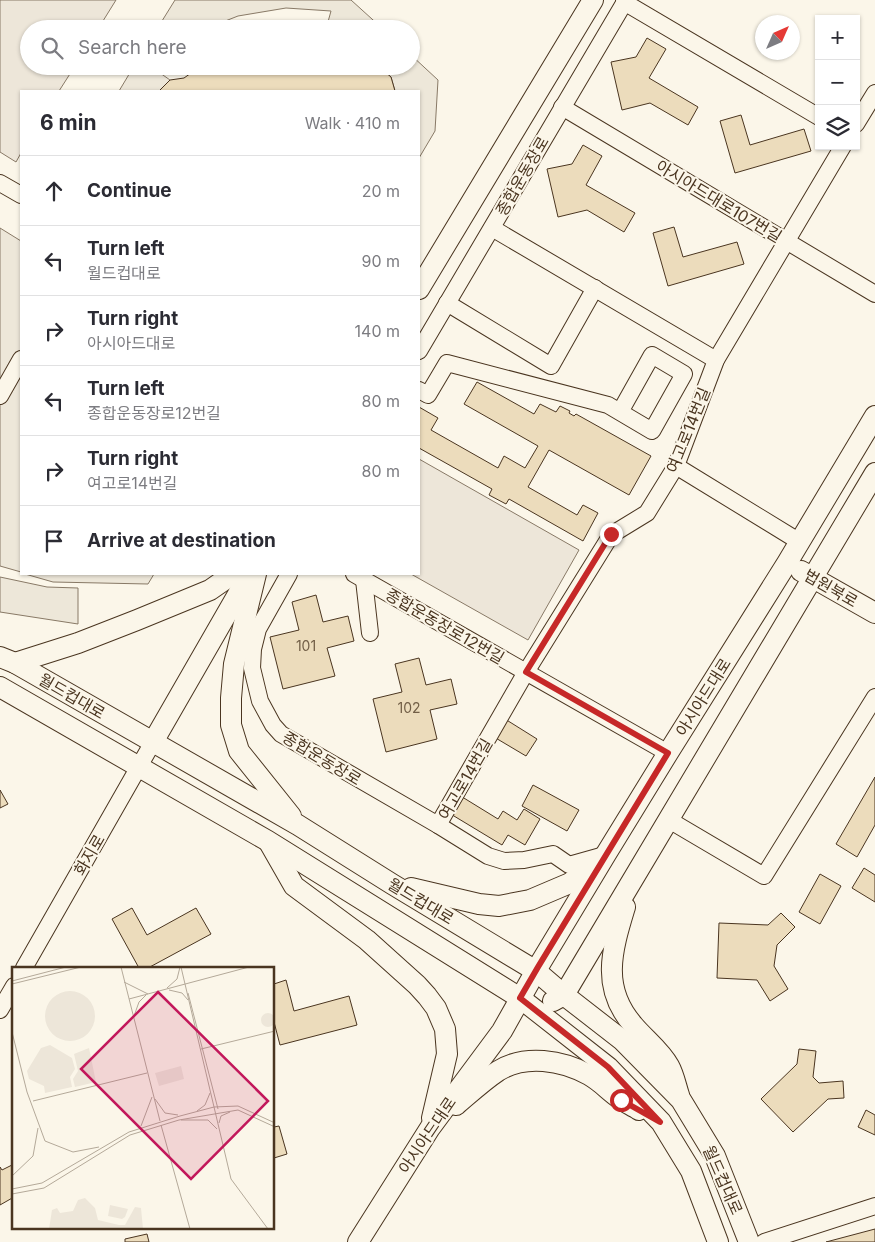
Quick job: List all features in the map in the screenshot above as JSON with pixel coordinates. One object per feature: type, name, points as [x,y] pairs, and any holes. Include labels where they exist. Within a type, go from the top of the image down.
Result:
[{"type":"main road","name":"종합운동장로","points":[[420,287],[593,0]]},
{"type":"main road","points":[[582,18],[619,1]]},
{"type":"main road","name":"아시아드대로","points":[[358,1242],[430,1128],[502,1031],[606,854],[800,542],[875,416]]},
{"type":"main road","name":"아시아드대로","points":[[502,1031],[564,995],[875,473]]},
{"type":"main road","name":"법원북로","points":[[787,563],[875,613]]},
{"type":"main road","points":[[7,660],[78,643],[210,590],[231,575]]},
{"type":"main road","points":[[153,742],[249,575]]},
{"type":"main road","points":[[256,575],[234,664],[231,725],[239,751],[298,825]]},
{"type":"main road","name":"월드컵대로","points":[[7,660],[298,825],[536,971],[622,1040],[680,1100],[715,1156],[749,1242]]},
{"type":"main road","name":"월드컵대로","points":[[0,687],[268,841],[520,998],[608,1067],[660,1122],[691,1171],[718,1242]]},
{"type":"main road","points":[[268,841],[294,886],[367,940],[417,985],[436,1008],[445,1030],[447,1054],[430,1128]]},
{"type":"main road","points":[[392,884],[479,904],[500,906],[530,900],[570,884],[606,854]]},
{"type":"main road","points":[[636,875],[614,946],[612,974],[614,991],[621,1008],[633,1025],[670,1067],[680,1100]]},
{"type":"main road","points":[[430,1128],[498,1071],[512,1064],[529,1061],[549,1061],[569,1066],[590,1076],[621,1100],[660,1122]]},
{"type":"street","name":"종합운동장로","points":[[420,349],[562,107],[619,1]]},
{"type":"street","points":[[619,1],[815,115]]},
{"type":"street","points":[[860,117],[875,92]]},
{"type":"street","name":"아시아드대로107번길","points":[[562,107],[875,294]]},
{"type":"street","name":"여고로14번길","points":[[438,826],[526,672],[611,534],[647,513],[676,466],[716,360],[841,150]]},
{"type":"street","points":[[0,183],[20,194]]},
{"type":"street","points":[[492,228],[716,360]]},
{"type":"street","points":[[447,303],[551,366],[595,288]]},
{"type":"street","points":[[420,391],[428,396],[447,362],[608,405],[652,431],[684,374],[652,355],[620,412]]},
{"type":"street","points":[[0,396],[20,361]]},
{"type":"street","points":[[676,466],[800,542]]},
{"type":"street","name":"종합운동장로","points":[[288,575],[258,629],[253,649],[252,668],[260,701],[273,725],[281,734],[488,856],[504,861],[524,860],[553,854],[569,865],[606,854]]},
{"type":"street","points":[[359,577],[370,633]]},
{"type":"street","name":"종합운동장로12번길","points":[[359,577],[668,753]]},
{"type":"street","points":[[669,820],[764,876],[875,696]]},
{"type":"street","name":"화지로","points":[[25,967],[153,742]]},
{"type":"street","points":[[0,1010],[12,989]]},
{"type":"street","points":[[764,1242],[875,1206]]},
{"type":"shaded area","points":[[0,0],[116,0],[104,20],[20,20],[20,75],[69,75],[60,90],[20,90],[20,155],[16,162],[0,152]]},
{"type":"shaded area","points":[[175,0],[351,0],[373,20],[328,20],[331,11],[286,8],[238,16],[228,20],[163,20]]},
{"type":"shaded area","points":[[420,63],[438,80],[435,131],[420,156],[420,90],[395,90],[391,77],[388,75],[420,75]]},
{"type":"shaded area","points":[[129,75],[163,75],[170,80],[160,90],[120,90]]},
{"type":"shaded area","points":[[0,228],[20,240],[20,572],[0,566]]},
{"type":"shaded area","points":[[420,460],[579,550],[528,640],[413,575],[420,575]]},
{"type":"shaded area","points":[[28,575],[153,575],[148,584],[53,582]]},
{"type":"shaded area","points":[[0,577],[47,587],[78,588],[78,624],[0,612]]},
{"type":"building","points":[[647,38],[666,49],[649,78],[698,107],[688,125],[650,103],[622,110],[611,62],[636,57]]},
{"type":"building","points":[[188,75],[389,75],[395,90],[160,90],[170,80],[184,78]]},
{"type":"building","points":[[741,115],[750,145],[804,129],[811,151],[735,173],[720,121]]},
{"type":"building","points":[[583,145],[602,156],[586,185],[635,213],[624,232],[587,210],[558,217],[547,169],[572,164]]},
{"type":"building","points":[[674,227],[683,257],[737,242],[744,264],[668,286],[653,233]]},
{"type":"building","points":[[477,382],[534,414],[540,404],[556,412],[560,406],[570,411],[569,413],[574,416],[576,414],[651,456],[629,495],[549,450],[528,487],[577,515],[583,505],[598,513],[583,541],[509,499],[506,504],[489,495],[492,489],[420,449],[420,408],[438,418],[431,430],[498,468],[504,456],[525,468],[538,446],[464,404]]},
{"type":"building","points":[[316,595],[323,622],[348,616],[354,641],[327,648],[335,676],[283,689],[270,637],[299,630],[292,602]]},
{"type":"building","points":[[419,658],[426,685],[451,679],[457,704],[430,710],[437,739],[386,752],[373,699],[402,692],[395,664]]},
{"type":"building","points":[[505,719],[537,739],[526,756],[494,737]]},
{"type":"building","points":[[875,777],[875,825],[857,857],[836,844]]},
{"type":"building","points":[[533,785],[579,810],[567,831],[522,806]]},
{"type":"building","points":[[0,790],[8,804],[0,808]]},
{"type":"building","points":[[459,795],[498,819],[503,811],[517,820],[524,809],[540,819],[525,845],[508,835],[502,845],[449,813]]},
{"type":"building","points":[[864,868],[875,875],[875,902],[852,888]]},
{"type":"building","points":[[820,874],[841,886],[820,924],[799,912]]},
{"type":"building","points":[[132,908],[147,935],[196,908],[211,934],[150,967],[138,967],[112,919]]},
{"type":"building","points":[[781,913],[795,927],[777,945],[774,966],[788,989],[770,1001],[757,980],[717,978],[719,923],[768,925]]},
{"type":"building","points":[[286,980],[294,1011],[349,996],[357,1025],[280,1045],[275,1026],[275,984]]},
{"type":"building","points":[[799,1049],[816,1051],[813,1077],[819,1083],[843,1081],[844,1098],[828,1099],[793,1132],[761,1099],[797,1064]]},
{"type":"building","points":[[866,1110],[875,1115],[875,1135],[858,1127]]},
{"type":"building","points":[[279,1126],[287,1154],[275,1158],[275,1127]]},
{"type":"building","points":[[12,1165],[12,1198],[0,1205],[0,1167],[2,1170]]},
{"type":"building","points":[[875,1229],[875,1242],[826,1242]]},
{"type":"building","points":[[147,1234],[149,1242],[125,1242],[125,1239]]},
{"type":"route","points":[[611,534],[526,672],[668,753],[520,998],[608,1067],[660,1122],[621,1100]]}]
